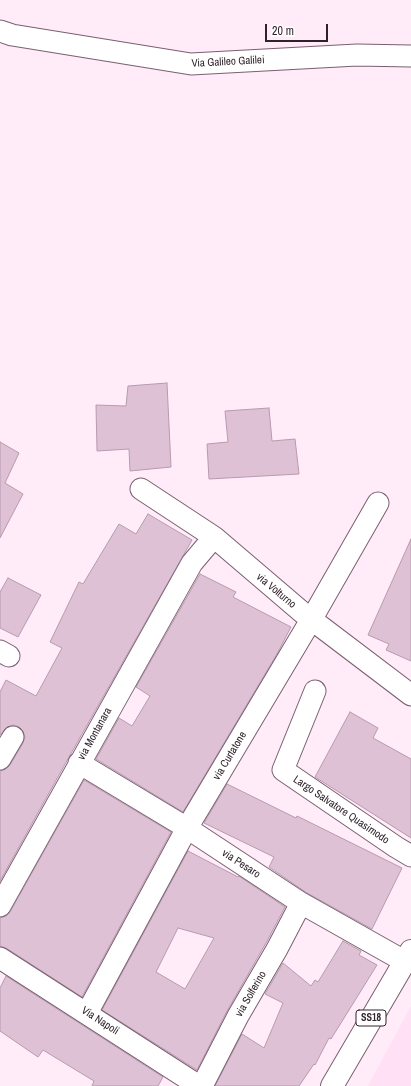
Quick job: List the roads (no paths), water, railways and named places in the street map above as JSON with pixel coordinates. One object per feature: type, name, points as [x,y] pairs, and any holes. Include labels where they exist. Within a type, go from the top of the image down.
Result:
[{"type":"main road","name":"SS18","points":[[332,1086],[408,956]]},
{"type":"street","name":"Via Galileo Galilei","points":[[0,31],[12,35],[191,64],[357,55],[411,56]]},
{"type":"street","name":"via Volturno","points":[[141,489],[214,537],[311,620],[411,694]]},
{"type":"street","name":"via Curtatone","points":[[87,1013],[186,828],[311,620],[378,503]]},
{"type":"street","name":"via Montanara","points":[[0,906],[192,563],[214,537]]},
{"type":"street","name":"Largo Salvatore Quasimodo","points":[[315,691],[283,770],[411,856]]},
{"type":"street","points":[[0,759],[13,737]]},
{"type":"street","name":"via Pesaro","points":[[79,763],[186,828],[301,903],[408,956]]},
{"type":"street","name":"via Solferino","points":[[202,1086],[238,1016],[277,949],[301,903]]},
{"type":"street","name":"Via Napoli","points":[[0,958],[198,1086]]}]
